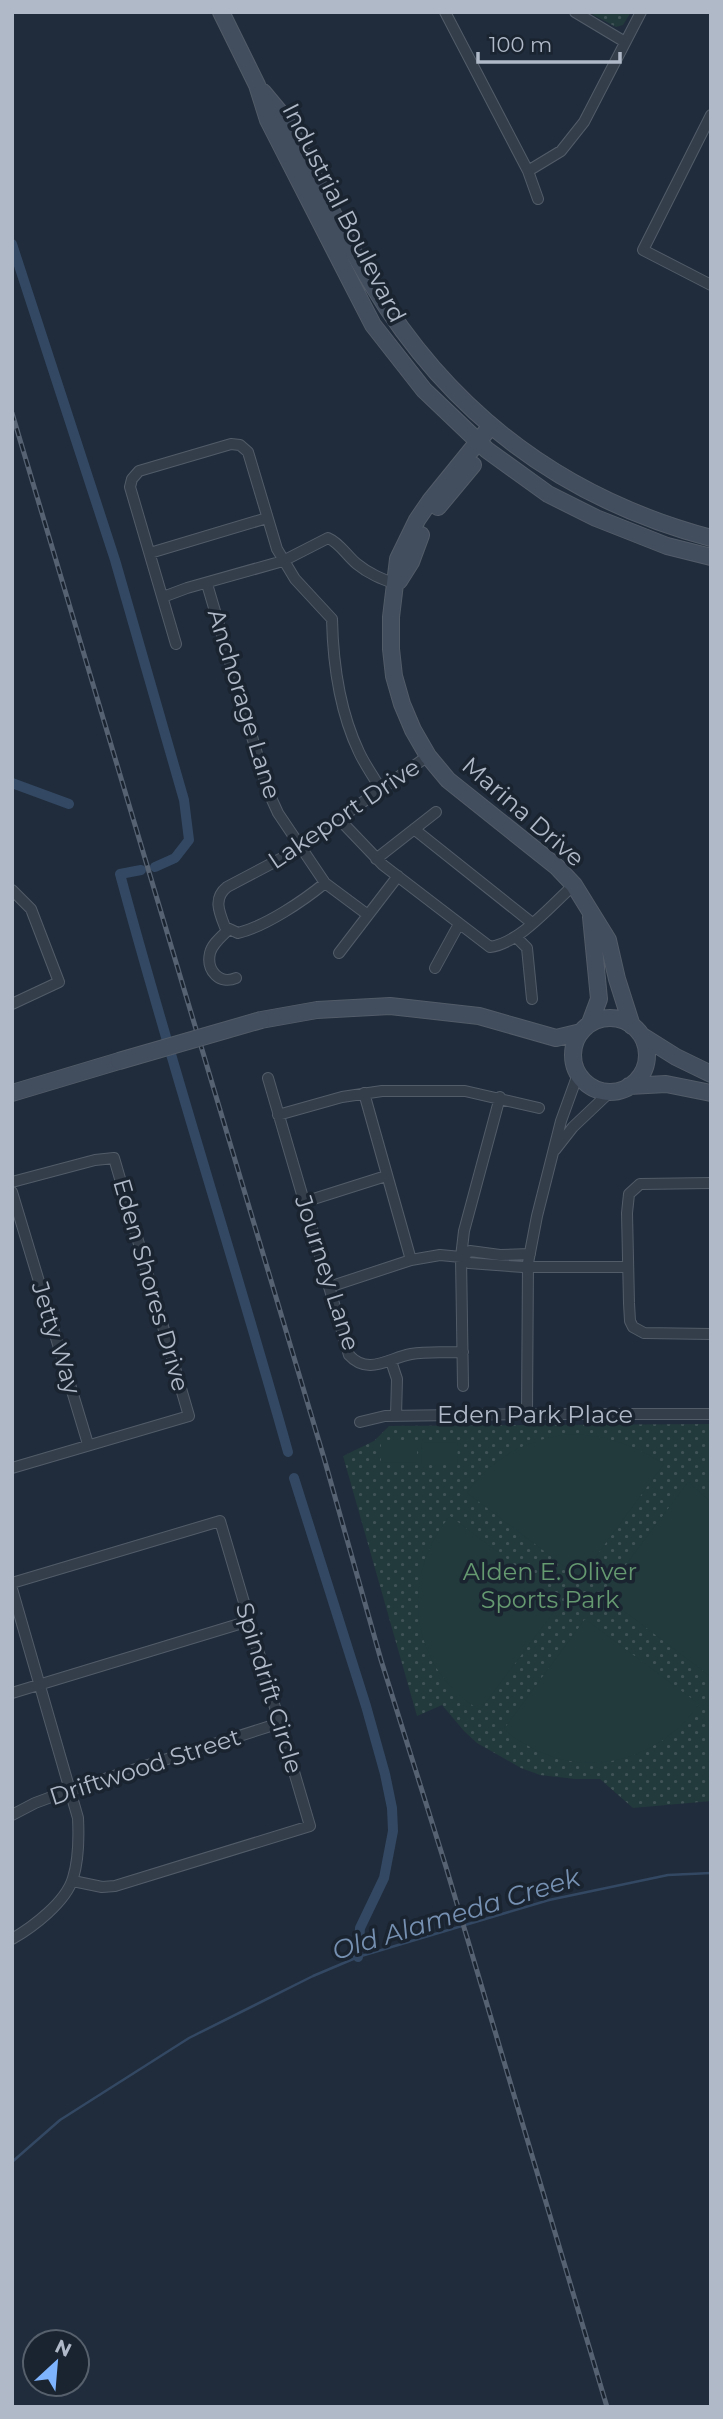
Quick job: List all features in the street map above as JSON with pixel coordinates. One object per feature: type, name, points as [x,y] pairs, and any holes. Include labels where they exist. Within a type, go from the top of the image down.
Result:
[{"type":"street","name":"Industrial Boulevard","points":[[221,12],[257,85],[268,120],[373,325],[424,390],[483,446],[517,473],[571,507],[667,546],[711,557]]},
{"type":"street","points":[[445,12],[528,170],[538,199]]},
{"type":"street","points":[[575,12],[625,42]]},
{"type":"street","points":[[528,170],[561,151],[584,122],[641,12]]},
{"type":"street","name":"Industrial Boulevard","points":[[257,85],[283,116],[372,284],[410,340],[448,385],[495,430],[529,457],[580,488],[671,528],[711,538]]},
{"type":"street","points":[[711,115],[643,250],[711,285]]},
{"type":"street","points":[[698,140],[711,146]]},
{"type":"street","name":"Marina Drive","points":[[495,430],[430,501],[417,520],[398,559],[391,617],[394,676],[402,704],[428,756],[448,780],[557,867],[574,885],[608,940],[617,979],[637,1030]]},
{"type":"street","points":[[176,644],[130,487],[132,479],[139,471],[231,444],[240,445],[248,452],[283,561],[295,579],[332,619],[334,664],[346,720],[359,752],[381,790]]},
{"type":"street","points":[[150,553],[267,518]]},
{"type":"street","points":[[163,597],[283,561],[319,541],[331,538],[357,565],[372,575],[396,584]]},
{"type":"street","name":"Anchorage Lane","points":[[207,584],[268,791],[278,813],[325,883],[368,915]]},
{"type":"street","name":"Lakeport Drive","points":[[325,883],[306,898],[238,933],[228,930],[223,923],[218,904],[223,890],[301,848],[428,756]]},
{"type":"street","points":[[376,859],[436,812]]},
{"type":"street","points":[[340,820],[376,859],[490,947],[503,945],[516,937],[574,885]]},
{"type":"street","points":[[414,829],[532,923]]},
{"type":"street","points":[[339,953],[398,876]]},
{"type":"street","points":[[12,890],[31,909],[59,982],[12,1004]]},
{"type":"street","name":"Marina Drive","points":[[585,1028],[599,999],[591,914]]},
{"type":"street","points":[[435,968],[459,923]]},
{"type":"street","points":[[228,930],[212,949],[210,957],[217,978],[226,981],[236,978]]},
{"type":"street","points":[[516,937],[527,948],[532,999]]},
{"type":"street","points":[[12,1093],[261,1020],[328,1009],[390,1006],[480,1016],[556,1038],[585,1028],[600,1019],[623,1020],[676,1058],[711,1074]]},
{"type":"street","points":[[527,1413],[528,1267],[537,1216],[576,1068],[575,1043],[585,1028]]},
{"type":"street","points":[[629,1086],[639,1077],[646,1060],[646,1047],[637,1030]]},
{"type":"street","points":[[556,1038],[592,1087],[611,1091],[629,1086],[666,1084],[711,1093]]},
{"type":"street","name":"Journey Lane","points":[[268,1078],[349,1355],[355,1362],[365,1366],[391,1362],[413,1354],[463,1352]]},
{"type":"street","points":[[278,1115],[364,1093],[465,1091],[539,1108]]},
{"type":"street","points":[[553,1152],[573,1127],[611,1091]]},
{"type":"street","points":[[364,1093],[411,1260]]},
{"type":"street","points":[[463,1387],[461,1257],[464,1231],[500,1097]]},
{"type":"street","name":"Eden Shores Drive","points":[[12,1182],[96,1160],[114,1158],[189,1416],[12,1468]]},
{"type":"street","points":[[304,1202],[386,1176]]},
{"type":"street","points":[[711,1183],[640,1184],[632,1190],[628,1198],[627,1213],[630,1321],[635,1330],[644,1333],[711,1334]]},
{"type":"street","name":"Jetty Way","points":[[12,1192],[88,1444]]},
{"type":"street","points":[[461,1257],[470,1251],[500,1255],[530,1254]]},
{"type":"street","points":[[329,1287],[411,1260],[440,1255],[461,1257],[469,1263],[528,1267],[628,1267]]},
{"type":"street","points":[[391,1362],[397,1379],[396,1416]]},
{"type":"street","name":"Eden Park Place","points":[[360,1422],[396,1416],[527,1413],[711,1414]]},
{"type":"street","name":"Spindrift Circle","points":[[12,1583],[220,1521],[310,1826],[115,1886],[102,1887],[73,1881]]},
{"type":"street","points":[[12,1589],[78,1818],[79,1843],[73,1881],[37,1924],[12,1939]]},
{"type":"street","points":[[12,1693],[249,1620]]},
{"type":"street","name":"Driftwood Street","points":[[12,1815],[70,1790],[280,1723]]},
{"type":"green space","points":[[588,12],[631,12],[623,25],[616,27]]},
{"type":"green space","name":"Alden E. Oliver Sports Park","points":[[711,1424],[711,1801],[633,1808],[600,1779],[540,1775],[521,1768],[477,1743],[442,1705],[417,1716],[343,1456],[374,1441],[389,1426]]},
{"type":"green space","points":[[575,1434],[621,1443],[664,1464],[580,1578],[467,1493],[489,1469],[514,1451],[543,1439]]},
{"type":"green space","points":[[457,1442],[458,1462],[422,1462],[421,1443]]},
{"type":"green space","points":[[381,1443],[417,1443],[417,1462],[381,1463]]},
{"type":"green space","points":[[688,1482],[711,1502],[711,1677],[603,1595]]},
{"type":"green space","points":[[450,1516],[562,1601],[480,1710],[456,1692],[438,1671],[426,1646],[419,1620],[418,1593],[423,1566],[434,1540]]},
{"type":"green space","points":[[585,1619],[699,1704],[666,1738],[626,1758],[604,1762],[558,1759],[532,1748],[504,1729]]},
{"type":"waterway","points":[[12,244],[115,560],[184,800],[189,840],[175,858],[155,867]]},
{"type":"waterway","points":[[12,783],[69,804]]},
{"type":"waterway","points":[[141,870],[120,874],[288,1452]]},
{"type":"waterway","points":[[294,1478],[366,1706],[392,1808],[393,1831],[384,1878],[360,1928],[358,1957]]},
{"type":"waterway","name":"Old Alameda Creek","points":[[12,2162],[60,2120],[189,2038],[313,1976],[358,1957],[549,1900],[668,1875],[711,1873]]},
{"type":"railway","points":[[12,413],[324,1458],[381,1660],[446,1867],[607,2407]]}]
